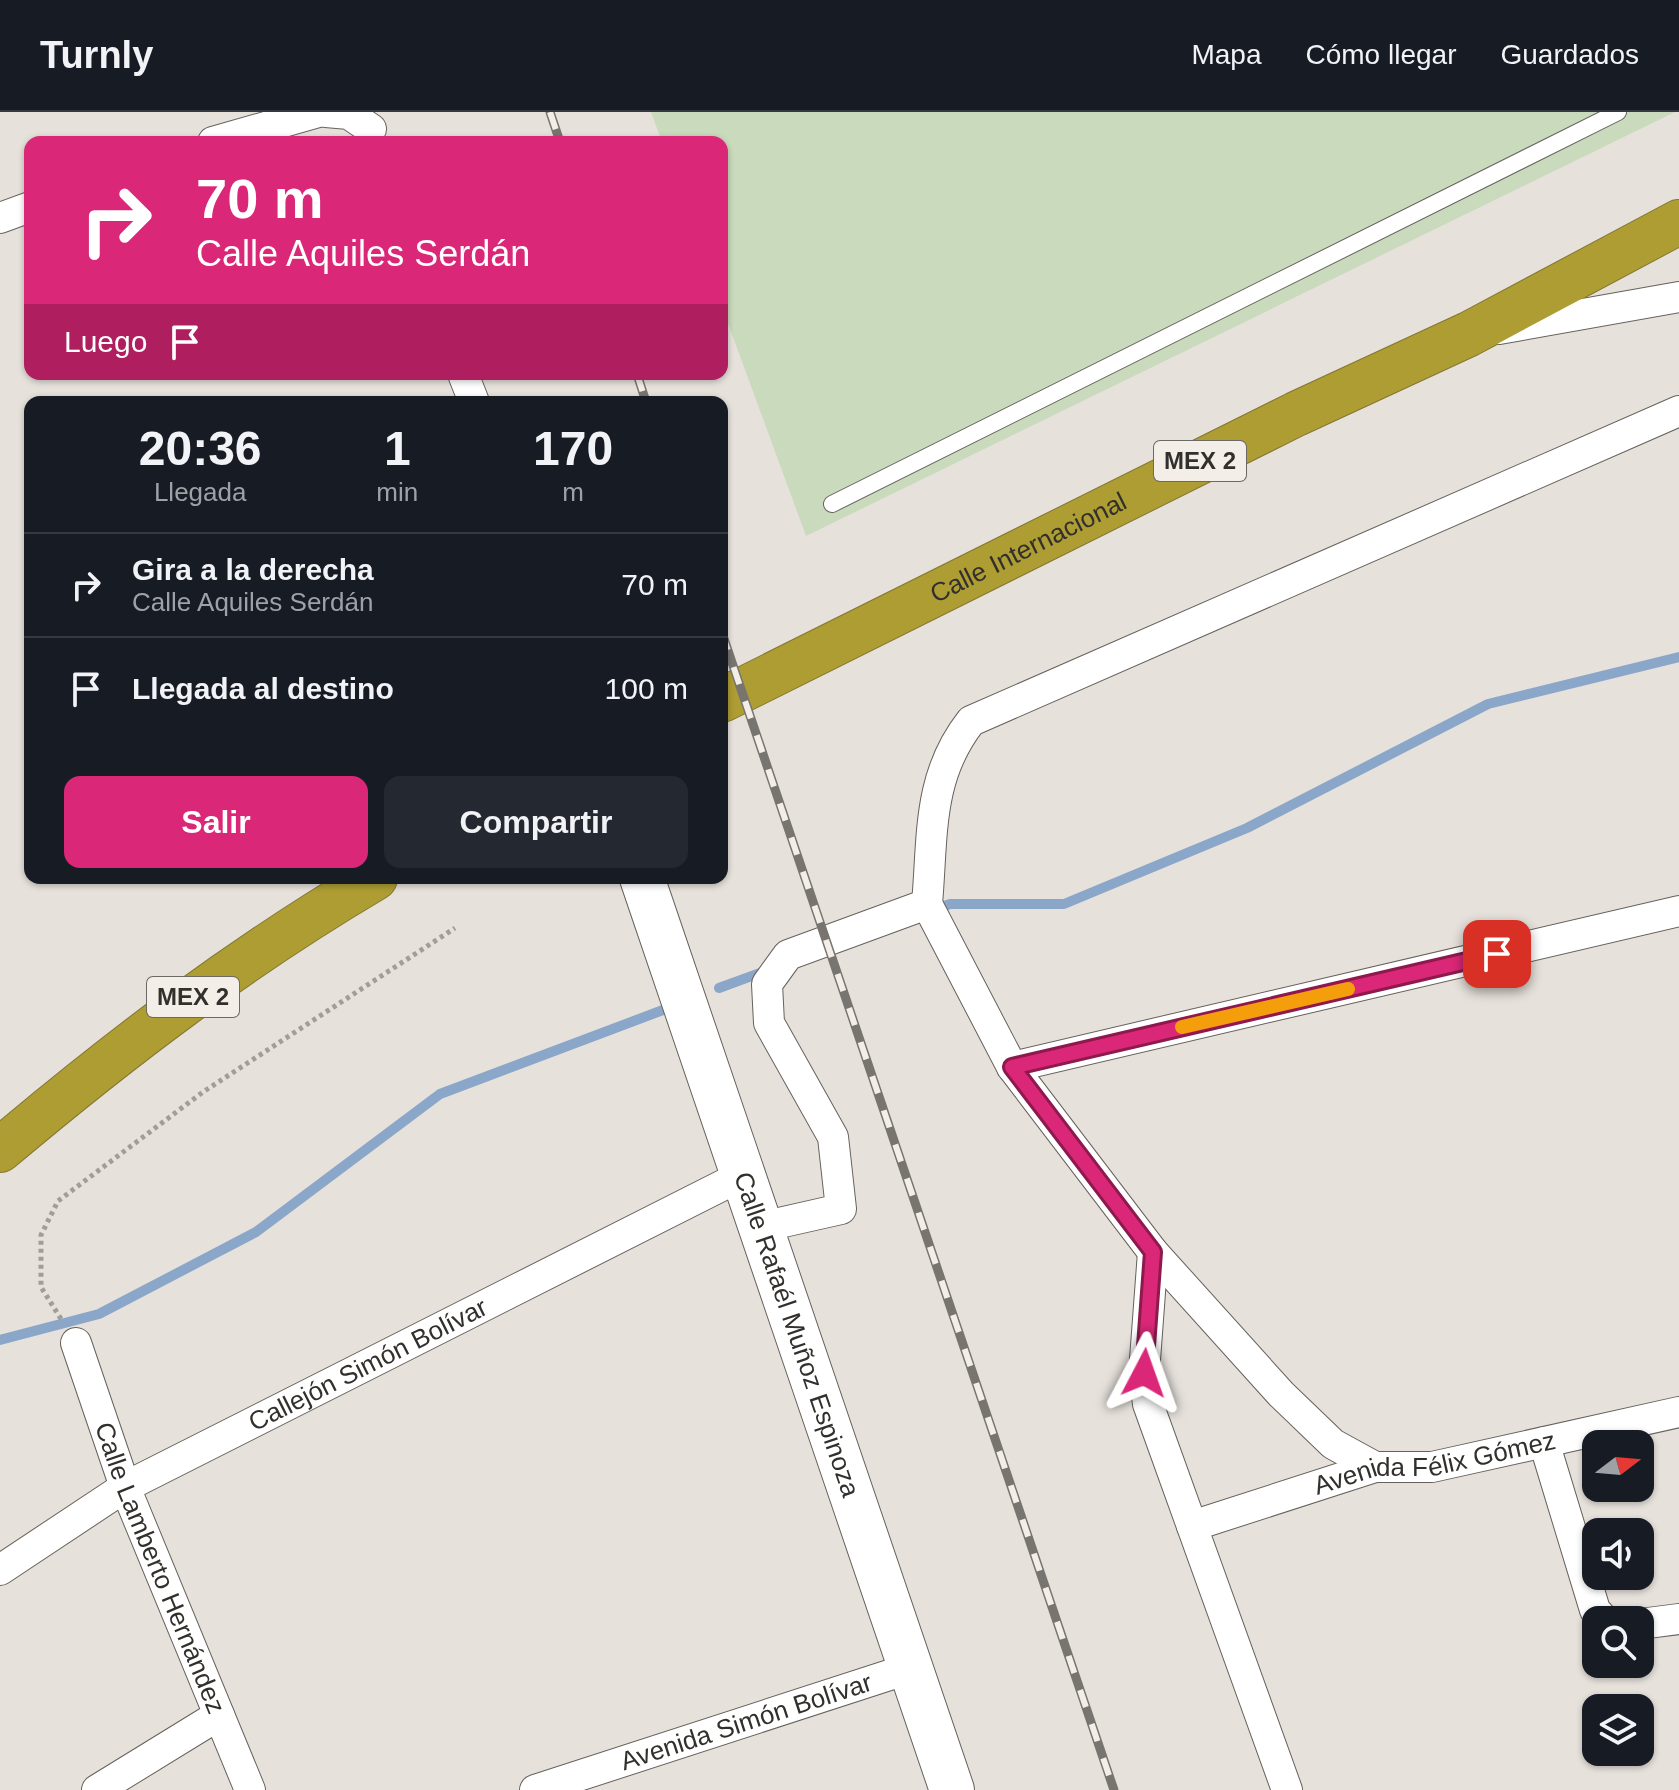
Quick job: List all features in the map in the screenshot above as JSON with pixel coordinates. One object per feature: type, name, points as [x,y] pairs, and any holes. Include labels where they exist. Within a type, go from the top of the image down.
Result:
[{"type":"highway","name":"Calle Internacional","points":[[728,697],[1283,420],[1469,334],[1679,222]]},
{"type":"highway","name":"MEX 2","points":[[0,1150],[133,1040],[278,935],[365,884]]},
{"type":"street","points":[[234,136],[318,112]]},
{"type":"street","points":[[326,112],[349,114],[379,128]]},
{"type":"street","points":[[0,218],[24,209]]},
{"type":"street","points":[[1469,334],[1679,297]]},
{"type":"street","points":[[1375,1467],[1333,1444],[1281,1394],[1153,1252],[1012,1067],[927,904],[937,786],[951,747],[971,721],[1679,411]]},
{"type":"street","name":"Calle Rafaél Muñoz Espinoza","points":[[644,884],[952,1790]]},
{"type":"street","points":[[761,1227],[841,1209],[833,1137],[769,1023],[767,984],[788,955],[927,904]]},
{"type":"street","points":[[1012,1067],[1679,911]]},
{"type":"street","name":"Callejón Simón Bolívar","points":[[0,1570],[125,1487],[743,1175]]},
{"type":"street","points":[[1153,1252],[1144,1373],[1148,1404],[1287,1790]]},
{"type":"street","name":"Calle Lamberto Hernández","points":[[76,1343],[125,1487],[250,1790]]},
{"type":"street","name":"Avenida Félix Gómez","points":[[1192,1526],[1375,1467],[1432,1467],[1679,1412]]},
{"type":"street","points":[[1544,1442],[1594,1606]]},
{"type":"street","points":[[1654,1622],[1679,1619]]},
{"type":"street","name":"Avenida Simón Bolívar","points":[[535,1790],[911,1668]]},
{"type":"street","points":[[97,1790],[219,1715]]},
{"type":"lane","points":[[832,504],[1618,112]]},
{"type":"path","points":[[76,1343],[41,1287],[41,1235],[58,1201],[203,1092],[455,928]]},
{"type":"green space","points":[[651,112],[1675,112],[806,536],[728,323],[728,136],[660,136]]},
{"type":"waterway","points":[[933,910],[950,904],[1064,904],[1247,828],[1488,704],[1679,657]]},
{"type":"waterway","points":[[719,988],[768,970]]},
{"type":"waterway","points":[[0,1340],[99,1314],[256,1232],[440,1094],[663,1010]]},
{"type":"railway","points":[[550,112],[558,136]]},
{"type":"railway","points":[[639,380],[644,396]]},
{"type":"railway","points":[[728,651],[1114,1790]]},
{"type":"slow traffic","points":[[1182,1027],[1348,989]]},
{"type":"route","points":[[1144,1373],[1153,1252],[1042,1111],[1012,1067],[1497,954]]}]
